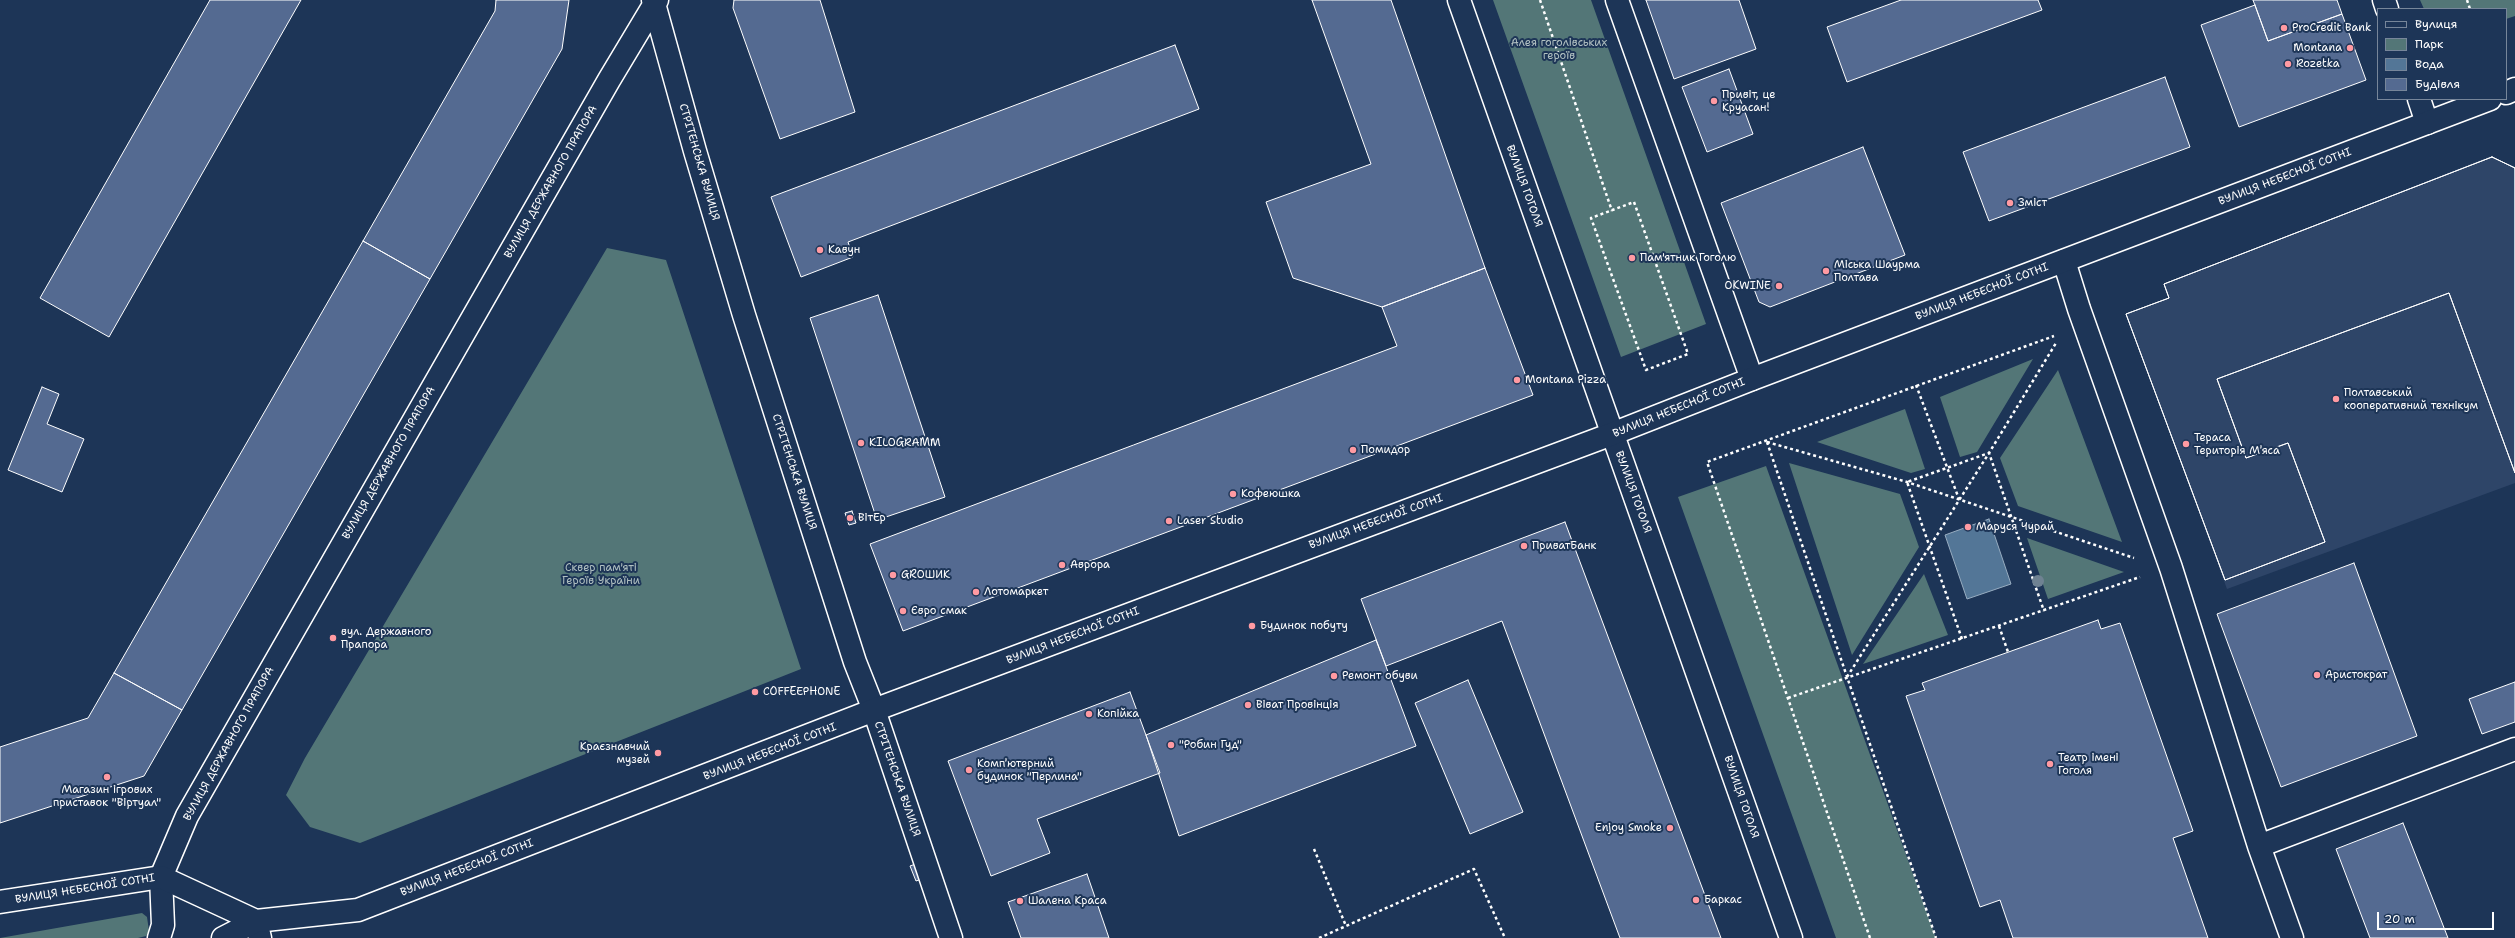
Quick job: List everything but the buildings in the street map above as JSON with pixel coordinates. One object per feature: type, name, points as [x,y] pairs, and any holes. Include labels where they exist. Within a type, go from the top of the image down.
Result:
[{"type":"street","name":"ВУЛИЦЯ ГОГОЛЯ","points":[[1458,0],[1791,938]]},
{"type":"street","points":[[1617,0],[1752,379]]},
{"type":"street","name":"СТРІТЕНСЬКА ВУЛИЦЯ","points":[[655,2],[695,151],[744,315],[855,662],[874,710],[951,938]]},
{"type":"street","name":"ВУЛИЦЯ ДЕРЖАВНОГО ПРАПОРА","points":[[159,938],[163,925],[161,877],[187,816],[655,2]]},
{"type":"street","points":[[2419,100],[2427,123]]},
{"type":"street","name":"ВУЛИЦЯ НЕБЕСНОЇ СОТНІ","points":[[223,938],[358,910],[874,710],[1612,434],[1752,379],[2064,262],[2487,100]]},
{"type":"street","points":[[2064,262],[2079,309],[2171,568],[2258,846],[2292,938]]},
{"type":"street","points":[[2258,846],[2515,749]]},
{"type":"street","name":"ВУЛИЦЯ НЕБЕСНОЇ СОТНІ","points":[[0,902],[161,877],[258,930]]},
{"type":"path","points":[[1540,0],[1612,210]]},
{"type":"path","points":[[1634,202],[1688,354],[1646,370],[1591,218],[1612,210],[1634,202]]},
{"type":"path","points":[[1870,938],[1708,462],[1767,442],[1916,385],[2061,334]]},
{"type":"path","points":[[1847,677],[1989,454],[2057,340]]},
{"type":"path","points":[[1916,385],[1960,499]]},
{"type":"path","points":[[1767,442],[1907,482],[2136,559]]},
{"type":"path","points":[[1767,442],[1936,938]]},
{"type":"path","points":[[1907,482],[1989,454]]},
{"type":"path","points":[[1989,454],[2044,611]]},
{"type":"path","points":[[1907,482],[1962,639]]},
{"type":"path","points":[[1788,698],[2148,574]]},
{"type":"path","points":[[1999,626],[2008,652]]},
{"type":"path","points":[[1314,849],[1346,926]]},
{"type":"path","points":[[1319,938],[1474,869],[1505,938]]},
{"type":"shaded area","name":"Полтавський кооперативний технікум","points":[[2491,156],[2515,167],[2515,483],[2227,589],[2126,314],[2169,298],[2164,284]]},
{"type":"green space","name":"Алея гоголівських героїв","points":[[1493,0],[1591,0],[1706,324],[1621,357]]},
{"type":"green space","points":[[2420,0],[2515,0],[2515,16],[2507,19],[2507,8],[2424,8]]},
{"type":"green space","name":"Сквер пам'яті Героїв України","points":[[607,248],[666,260],[801,669],[360,843],[310,827],[286,795],[305,758]]},
{"type":"green space","points":[[2033,359],[1977,452],[1960,457],[1940,397]]},
{"type":"green space","points":[[2058,370],[2122,542],[2018,506],[2000,458]]},
{"type":"green space","points":[[1905,409],[1925,469],[1911,473],[1817,442]]},
{"type":"green space","points":[[1789,463],[1900,494],[1919,547],[1852,655]]},
{"type":"green space","points":[[1766,466],[1936,938],[1836,938],[1678,497]]},
{"type":"green space","points":[[2027,538],[2124,572],[2048,599]]},
{"type":"green space","points":[[1924,574],[1948,635],[1863,664]]},
{"type":"green space","points":[[142,913],[147,917],[149,931],[146,936],[138,938],[0,938]]},
{"type":"water","points":[[1989,519],[2011,584],[1967,599],[1945,535]]},
{"type":"place","name":"ProCredit Bank","points":[[2284,28]]},
{"type":"place","name":"Montana","points":[[2350,48]]},
{"type":"place","name":"Rozetka","points":[[2288,64]]},
{"type":"place","name":"Привіт, це Круасан!","points":[[1714,101]]},
{"type":"place","name":"Зміст","points":[[2010,203]]},
{"type":"place","name":"Кавун","points":[[820,250]]},
{"type":"place","name":"Пам'ятник Гоголю","points":[[1632,258]]},
{"type":"place","name":"Міська Шаурма Полтава","points":[[1826,271]]},
{"type":"place","name":"OKWINE","points":[[1779,286]]},
{"type":"place","name":"Montana Pizza","points":[[1517,380]]},
{"type":"place","name":"Полтавський кооперативний технікум","points":[[2336,399]]},
{"type":"place","name":"KILOGRAMM","points":[[861,443]]},
{"type":"place","name":"Тераса Територія М'яса","points":[[2186,444]]},
{"type":"place","name":"Помидор","points":[[1353,450]]},
{"type":"place","name":"Кофеюшка","points":[[1233,494]]},
{"type":"place","name":"ВітЕр","points":[[850,518]]},
{"type":"place","name":"Laser Studio","points":[[1169,521]]},
{"type":"place","name":"Маруся Чурай","points":[[1968,527]]},
{"type":"place","name":"ПриватБанк","points":[[1524,546]]},
{"type":"place","name":"Аврора","points":[[1062,565]]},
{"type":"place","name":"GROШИК","points":[[893,575]]},
{"type":"place","name":"Лотомаркет","points":[[976,592]]},
{"type":"place","name":"Євро смак","points":[[903,611]]},
{"type":"place","name":"Будинок побуту","points":[[1252,626]]},
{"type":"place","name":"вул. Державного Прапора","points":[[333,638]]},
{"type":"place","name":"Аристократ","points":[[2317,675]]},
{"type":"place","name":"Ремонт обуви","points":[[1334,676]]},
{"type":"place","name":"COFFEEPHONE","points":[[755,692]]},
{"type":"place","name":"Віват Провінція","points":[[1248,705]]},
{"type":"place","name":"Копійка","points":[[1089,714]]},
{"type":"place","name":"\"Робин Гуд\"","points":[[1171,745]]},
{"type":"place","name":"Краєзнавчий музей","points":[[658,753]]},
{"type":"place","name":"Театр імені Гоголя","points":[[2050,764]]},
{"type":"place","name":"Комп'ютерний будинок \"Перлина\"","points":[[969,770]]},
{"type":"place","name":"Магазин ігрових приставок \"Віртуал\"","points":[[107,777]]},
{"type":"place","name":"Enjoy Smoke","points":[[1670,828]]},
{"type":"place","name":"Баркас","points":[[1696,900]]},
{"type":"place","name":"Шалена Краса","points":[[1020,901]]}]
